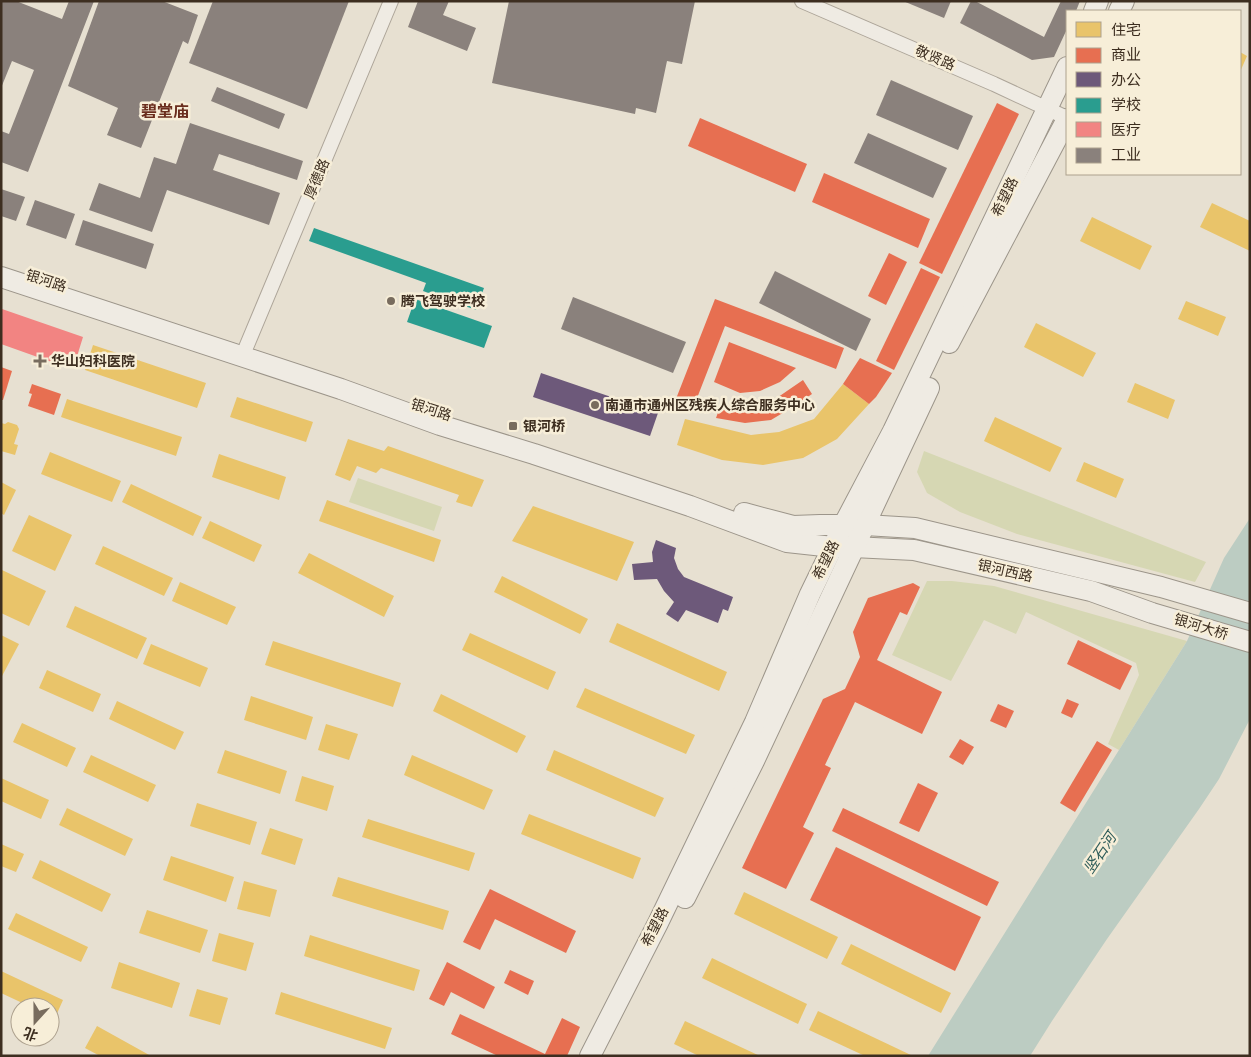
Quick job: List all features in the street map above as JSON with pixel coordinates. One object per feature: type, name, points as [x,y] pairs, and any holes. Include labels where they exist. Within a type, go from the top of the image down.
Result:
[{"type":"main road","name":"希望路","points":[[590,1056],[658,923],[755,722],[810,594],[893,431],[1066,69]]},
{"type":"main road","name":"希望路","points":[[605,1056],[754,761],[948,345],[1066,121]]},
{"type":"main road","name":"银河路","points":[[1,266],[244,352],[440,425],[681,503],[787,542],[832,548],[853,547]]},
{"type":"main road","name":"银河路","points":[[1,277],[244,352],[742,513],[792,526],[865,525]]},
{"type":"main road","name":"银河西路","points":[[865,525],[915,528],[1161,587]]},
{"type":"main road","name":"银河西路","points":[[853,547],[914,550],[1091,591],[1152,613]]},
{"type":"main road","name":"银河大桥","points":[[1161,587],[1250,613]]},
{"type":"main road","name":"银河大桥","points":[[1152,613],[1250,642]]},
{"type":"street","name":"厚德路","points":[[244,352],[391,1]]},
{"type":"street","name":"敬贤路","points":[[802,1],[1048,108],[1066,118]]},
{"type":"green space","points":[[924,451],[1206,562],[1195,582],[1017,534],[960,512],[927,493],[917,472]]},
{"type":"green space","points":[[358,478],[442,507],[434,531],[349,502]]},
{"type":"green space","points":[[927,581],[952,581],[994,586],[1187,641],[1119,750],[1108,744],[1139,675],[1136,663],[1026,612],[1016,634],[984,620],[951,681],[892,655]]},
{"type":"water","name":"竖石河","points":[[1250,518],[1250,719],[1219,779],[1107,939],[1030,1056],[928,1056],[1187,641],[1224,558]]},
{"type":"building: 住宅","points":[[1241,53],[1247,56],[1241,70]]},
{"type":"building: 住宅","points":[[1212,203],[1250,221],[1250,251],[1200,227]]},
{"type":"building: 住宅","points":[[1092,217],[1152,246],[1140,270],[1080,241]]},
{"type":"building: 住宅","points":[[1186,301],[1226,317],[1218,336],[1178,319]]},
{"type":"building: 住宅","points":[[1036,323],[1096,353],[1083,377],[1024,347]]},
{"type":"building: 住宅","points":[[93,345],[206,383],[197,408],[85,370]]},
{"type":"building: 住宅","points":[[1135,383],[1175,400],[1168,419],[1127,402]]},
{"type":"building: 住宅","points":[[843,384],[869,404],[837,439],[803,458],[763,465],[722,460],[677,445],[685,419],[751,435],[779,432],[814,419]]},
{"type":"building: 住宅","points":[[237,397],[313,422],[306,442],[230,417]]},
{"type":"building: 住宅","points":[[67,399],[182,437],[176,456],[61,417]]},
{"type":"building: 住宅","points":[[995,417],[1062,448],[1050,472],[984,441]]},
{"type":"building: 住宅","points":[[8,422],[17,425],[19,429],[14,444],[18,445],[15,455],[1,451],[1,423],[5,424]]},
{"type":"building: 住宅","points":[[348,439],[384,451],[388,446],[484,480],[472,507],[456,502],[459,495],[381,468],[376,473],[357,466],[350,481],[335,475]]},
{"type":"building: 住宅","points":[[50,452],[121,481],[112,502],[41,474]]},
{"type":"building: 住宅","points":[[219,454],[286,477],[279,500],[212,477]]},
{"type":"building: 住宅","points":[[1084,462],[1124,479],[1116,498],[1076,481]]},
{"type":"building: 住宅","points":[[1,482],[16,490],[4,515],[1,513]]},
{"type":"building: 住宅","points":[[131,484],[202,517],[193,536],[122,502]]},
{"type":"building: 住宅","points":[[327,500],[441,540],[434,562],[319,521]]},
{"type":"building: 住宅","points":[[533,506],[634,542],[617,581],[512,541]]},
{"type":"building: 住宅","points":[[29,515],[72,535],[55,571],[12,551]]},
{"type":"building: 住宅","points":[[210,521],[262,545],[254,562],[202,538]]},
{"type":"building: 住宅","points":[[103,546],[173,578],[164,596],[95,564]]},
{"type":"building: 住宅","points":[[309,553],[394,596],[384,617],[298,573]]},
{"type":"building: 住宅","points":[[2,570],[46,591],[29,626],[1,613]]},
{"type":"building: 住宅","points":[[502,576],[588,619],[580,634],[494,592]]},
{"type":"building: 住宅","points":[[180,582],[236,607],[227,625],[172,601]]},
{"type":"building: 住宅","points":[[75,606],[147,638],[137,659],[66,627]]},
{"type":"building: 住宅","points":[[617,623],[727,672],[719,691],[609,642]]},
{"type":"building: 住宅","points":[[470,633],[556,672],[548,690],[462,650]]},
{"type":"building: 住宅","points":[[1,635],[19,644],[1,678]]},
{"type":"building: 住宅","points":[[273,641],[401,683],[393,707],[265,665]]},
{"type":"building: 住宅","points":[[151,644],[208,668],[200,687],[143,664]]},
{"type":"building: 住宅","points":[[47,670],[101,694],[93,712],[39,688]]},
{"type":"building: 住宅","points":[[585,688],[695,735],[686,754],[576,707]]},
{"type":"building: 住宅","points":[[441,694],[526,736],[517,753],[433,711]]},
{"type":"building: 住宅","points":[[251,696],[313,717],[306,740],[244,720]]},
{"type":"building: 住宅","points":[[117,701],[184,732],[175,750],[109,719]]},
{"type":"building: 住宅","points":[[22,723],[76,748],[67,767],[13,742]]},
{"type":"building: 住宅","points":[[326,724],[358,734],[349,760],[318,750]]},
{"type":"building: 住宅","points":[[225,750],[287,771],[280,794],[217,773]]},
{"type":"building: 住宅","points":[[554,750],[664,798],[655,817],[546,770]]},
{"type":"building: 住宅","points":[[91,755],[156,785],[148,802],[83,772]]},
{"type":"building: 住宅","points":[[412,755],[493,790],[484,810],[404,775]]},
{"type":"building: 住宅","points":[[302,776],[334,786],[327,811],[295,801]]},
{"type":"building: 住宅","points":[[1,778],[49,800],[41,819],[1,801]]},
{"type":"building: 住宅","points":[[197,803],[257,822],[250,845],[190,826]]},
{"type":"building: 住宅","points":[[67,808],[133,839],[125,856],[59,825]]},
{"type":"building: 住宅","points":[[529,814],[641,858],[633,879],[521,834]]},
{"type":"building: 住宅","points":[[368,819],[475,853],[469,871],[362,837]]},
{"type":"building: 住宅","points":[[270,828],[303,839],[295,865],[261,854]]},
{"type":"building: 住宅","points":[[1,844],[24,854],[16,872],[1,866]]},
{"type":"building: 住宅","points":[[171,856],[234,877],[226,902],[163,880]]},
{"type":"building: 住宅","points":[[40,860],[111,894],[102,912],[32,878]]},
{"type":"building: 住宅","points":[[338,877],[449,911],[443,930],[332,896]]},
{"type":"building: 住宅","points":[[244,881],[277,890],[270,917],[237,909]]},
{"type":"building: 住宅","points":[[744,892],[838,937],[827,959],[734,914]]},
{"type":"building: 住宅","points":[[147,910],[208,930],[200,953],[139,933]]},
{"type":"building: 住宅","points":[[16,913],[88,947],[81,962],[8,929]]},
{"type":"building: 住宅","points":[[219,933],[254,943],[246,971],[212,961]]},
{"type":"building: 住宅","points":[[310,935],[420,970],[414,991],[304,956]]},
{"type":"building: 住宅","points":[[851,944],[951,993],[941,1013],[841,964]]},
{"type":"building: 住宅","points":[[712,958],[807,1004],[798,1024],[702,978]]},
{"type":"building: 住宅","points":[[119,962],[180,983],[172,1008],[111,988]]},
{"type":"building: 住宅","points":[[1,971],[57,997],[10,997],[1,993]]},
{"type":"building: 住宅","points":[[197,989],[228,998],[220,1025],[189,1016]]},
{"type":"building: 住宅","points":[[281,992],[392,1028],[385,1049],[275,1014]]},
{"type":"building: 住宅","points":[[818,1011],[913,1056],[865,1056],[809,1030]]},
{"type":"building: 住宅","points":[[685,1021],[760,1056],[699,1056],[674,1044]]},
{"type":"building: 住宅","points":[[97,1026],[151,1056],[100,1056],[85,1048]]},
{"type":"building: 商业","points":[[997,103],[1019,114],[942,274],[919,263]]},
{"type":"building: 商业","points":[[700,118],[807,164],[795,192],[688,146]]},
{"type":"building: 商业","points":[[824,173],[930,219],[918,248],[812,202]]},
{"type":"building: 商业","points":[[889,253],[907,262],[886,305],[868,296]]},
{"type":"building: 商业","points":[[921,268],[940,277],[894,370],[876,361]]},
{"type":"building: 商业","points":[[715,299],[844,348],[836,369],[725,326],[692,411],[674,404]]},
{"type":"building: 商业","points":[[729,342],[796,368],[780,382],[760,391],[740,393],[714,382]]},
{"type":"building: 商业","points":[[860,358],[892,373],[869,404],[843,384]]},
{"type":"building: 商业","points":[[1,367],[12,371],[3,400],[1,400]]},
{"type":"building: 商业","points":[[803,380],[812,394],[771,420],[745,423],[716,418],[721,404],[744,407],[768,404]]},
{"type":"building: 商业","points":[[32,384],[61,394],[54,415],[28,406],[32,394],[29,393]]},
{"type":"building: 商业","points":[[913,583],[920,587],[907,615],[900,612],[877,660],[942,692],[922,734],[855,702],[825,765],[831,768],[803,827],[814,833],[786,889],[742,868],[823,699],[845,689],[860,657],[853,632],[868,598]]},
{"type":"building: 商业","points":[[1078,640],[1132,666],[1120,690],[1067,664]]},
{"type":"building: 商业","points":[[1067,699],[1079,704],[1072,718],[1061,713]]},
{"type":"building: 商业","points":[[998,704],[1014,711],[1006,728],[990,721]]},
{"type":"building: 商业","points":[[960,739],[974,747],[963,765],[949,757]]},
{"type":"building: 商业","points":[[1097,741],[1112,750],[1075,812],[1060,803]]},
{"type":"building: 商业","points":[[918,783],[938,793],[919,832],[899,823]]},
{"type":"building: 商业","points":[[843,808],[999,882],[987,906],[832,831]]},
{"type":"building: 商业","points":[[836,847],[981,917],[955,971],[810,900]]},
{"type":"building: 商业","points":[[490,889],[576,931],[566,953],[495,919],[480,950],[463,942]]},
{"type":"building: 商业","points":[[447,962],[495,987],[484,1009],[451,992],[444,1006],[429,999]]},
{"type":"building: 商业","points":[[510,970],[534,981],[528,995],[504,983]]},
{"type":"building: 商业","points":[[460,1014],[545,1054],[562,1018],[580,1027],[567,1056],[498,1056],[451,1034]]},
{"type":"building: 办公","name":"南通市通州区残疾人综合服务中心","points":[[541,373],[658,413],[650,436],[533,397]]},
{"type":"building: 办公","points":[[656,540],[676,548],[674,558],[678,569],[684,577],[733,597],[728,611],[723,609],[718,623],[686,610],[678,622],[666,614],[674,602],[664,591],[657,579],[634,580],[632,564],[653,562],[652,552]]},
{"type":"building: 学校","points":[[314,228],[484,288],[476,310],[423,291],[426,283],[309,241]]},
{"type":"building: 学校","points":[[415,299],[492,326],[484,348],[407,322]]},
{"type":"building: 医疗","name":"华山妇科医院","points":[[2,309],[83,337],[74,366],[65,363],[60,365],[1,344]]},
{"type":"building: 工业","points":[[1,1],[16,1],[62,19],[69,1],[94,1],[28,172],[1,162],[1,131],[9,134],[34,70],[12,61],[1,88]]},
{"type":"building: 工业","points":[[99,1],[162,1],[198,15],[188,44],[183,41],[141,148],[107,135],[118,108],[68,86]]},
{"type":"building: 工业","points":[[213,1],[349,1],[307,109],[189,63]]},
{"type":"building: 工业","points":[[418,1],[449,1],[443,15],[476,28],[467,51],[408,27]]},
{"type":"building: 工业","points":[[509,1],[695,1],[682,64],[667,61],[656,113],[636,108],[635,114],[492,83]]},
{"type":"building: 工业","points":[[903,1],[951,1],[944,18]]},
{"type":"building: 工业","points":[[971,1],[975,1],[1044,37],[1061,1],[1080,1],[1076,10],[1066,10],[1066,31],[1054,57],[1032,60],[960,23]]},
{"type":"building: 工业","points":[[891,80],[973,116],[958,150],[876,115]]},
{"type":"building: 工业","points":[[217,87],[285,114],[279,129],[211,101]]},
{"type":"building: 工业","points":[[190,123],[303,161],[297,180],[219,154],[213,170],[280,193],[269,225],[167,190],[152,232],[89,210],[99,183],[140,198],[154,157],[176,164]]},
{"type":"building: 工业","points":[[868,133],[947,168],[933,198],[854,163]]},
{"type":"building: 工业","points":[[1,189],[25,197],[16,221],[1,216]]},
{"type":"building: 工业","points":[[35,200],[75,214],[66,239],[26,225]]},
{"type":"building: 工业","points":[[83,220],[154,244],[146,269],[75,245]]},
{"type":"building: 工业","points":[[775,271],[871,319],[856,351],[759,303]]},
{"type":"building: 工业","points":[[573,297],[686,342],[673,373],[561,329]]},
{"type":"place","name":"腾飞驾驶学校","points":[[391,301]]},
{"type":"place","name":"华山妇科医院","points":[[40,361]]},
{"type":"place","name":"南通市通州区残疾人综合服务中心","points":[[595,405]]},
{"type":"place","name":"银河桥","points":[[513,426]]},
{"type":"district","name":"碧堂庙","points":[[165,111]]}]
